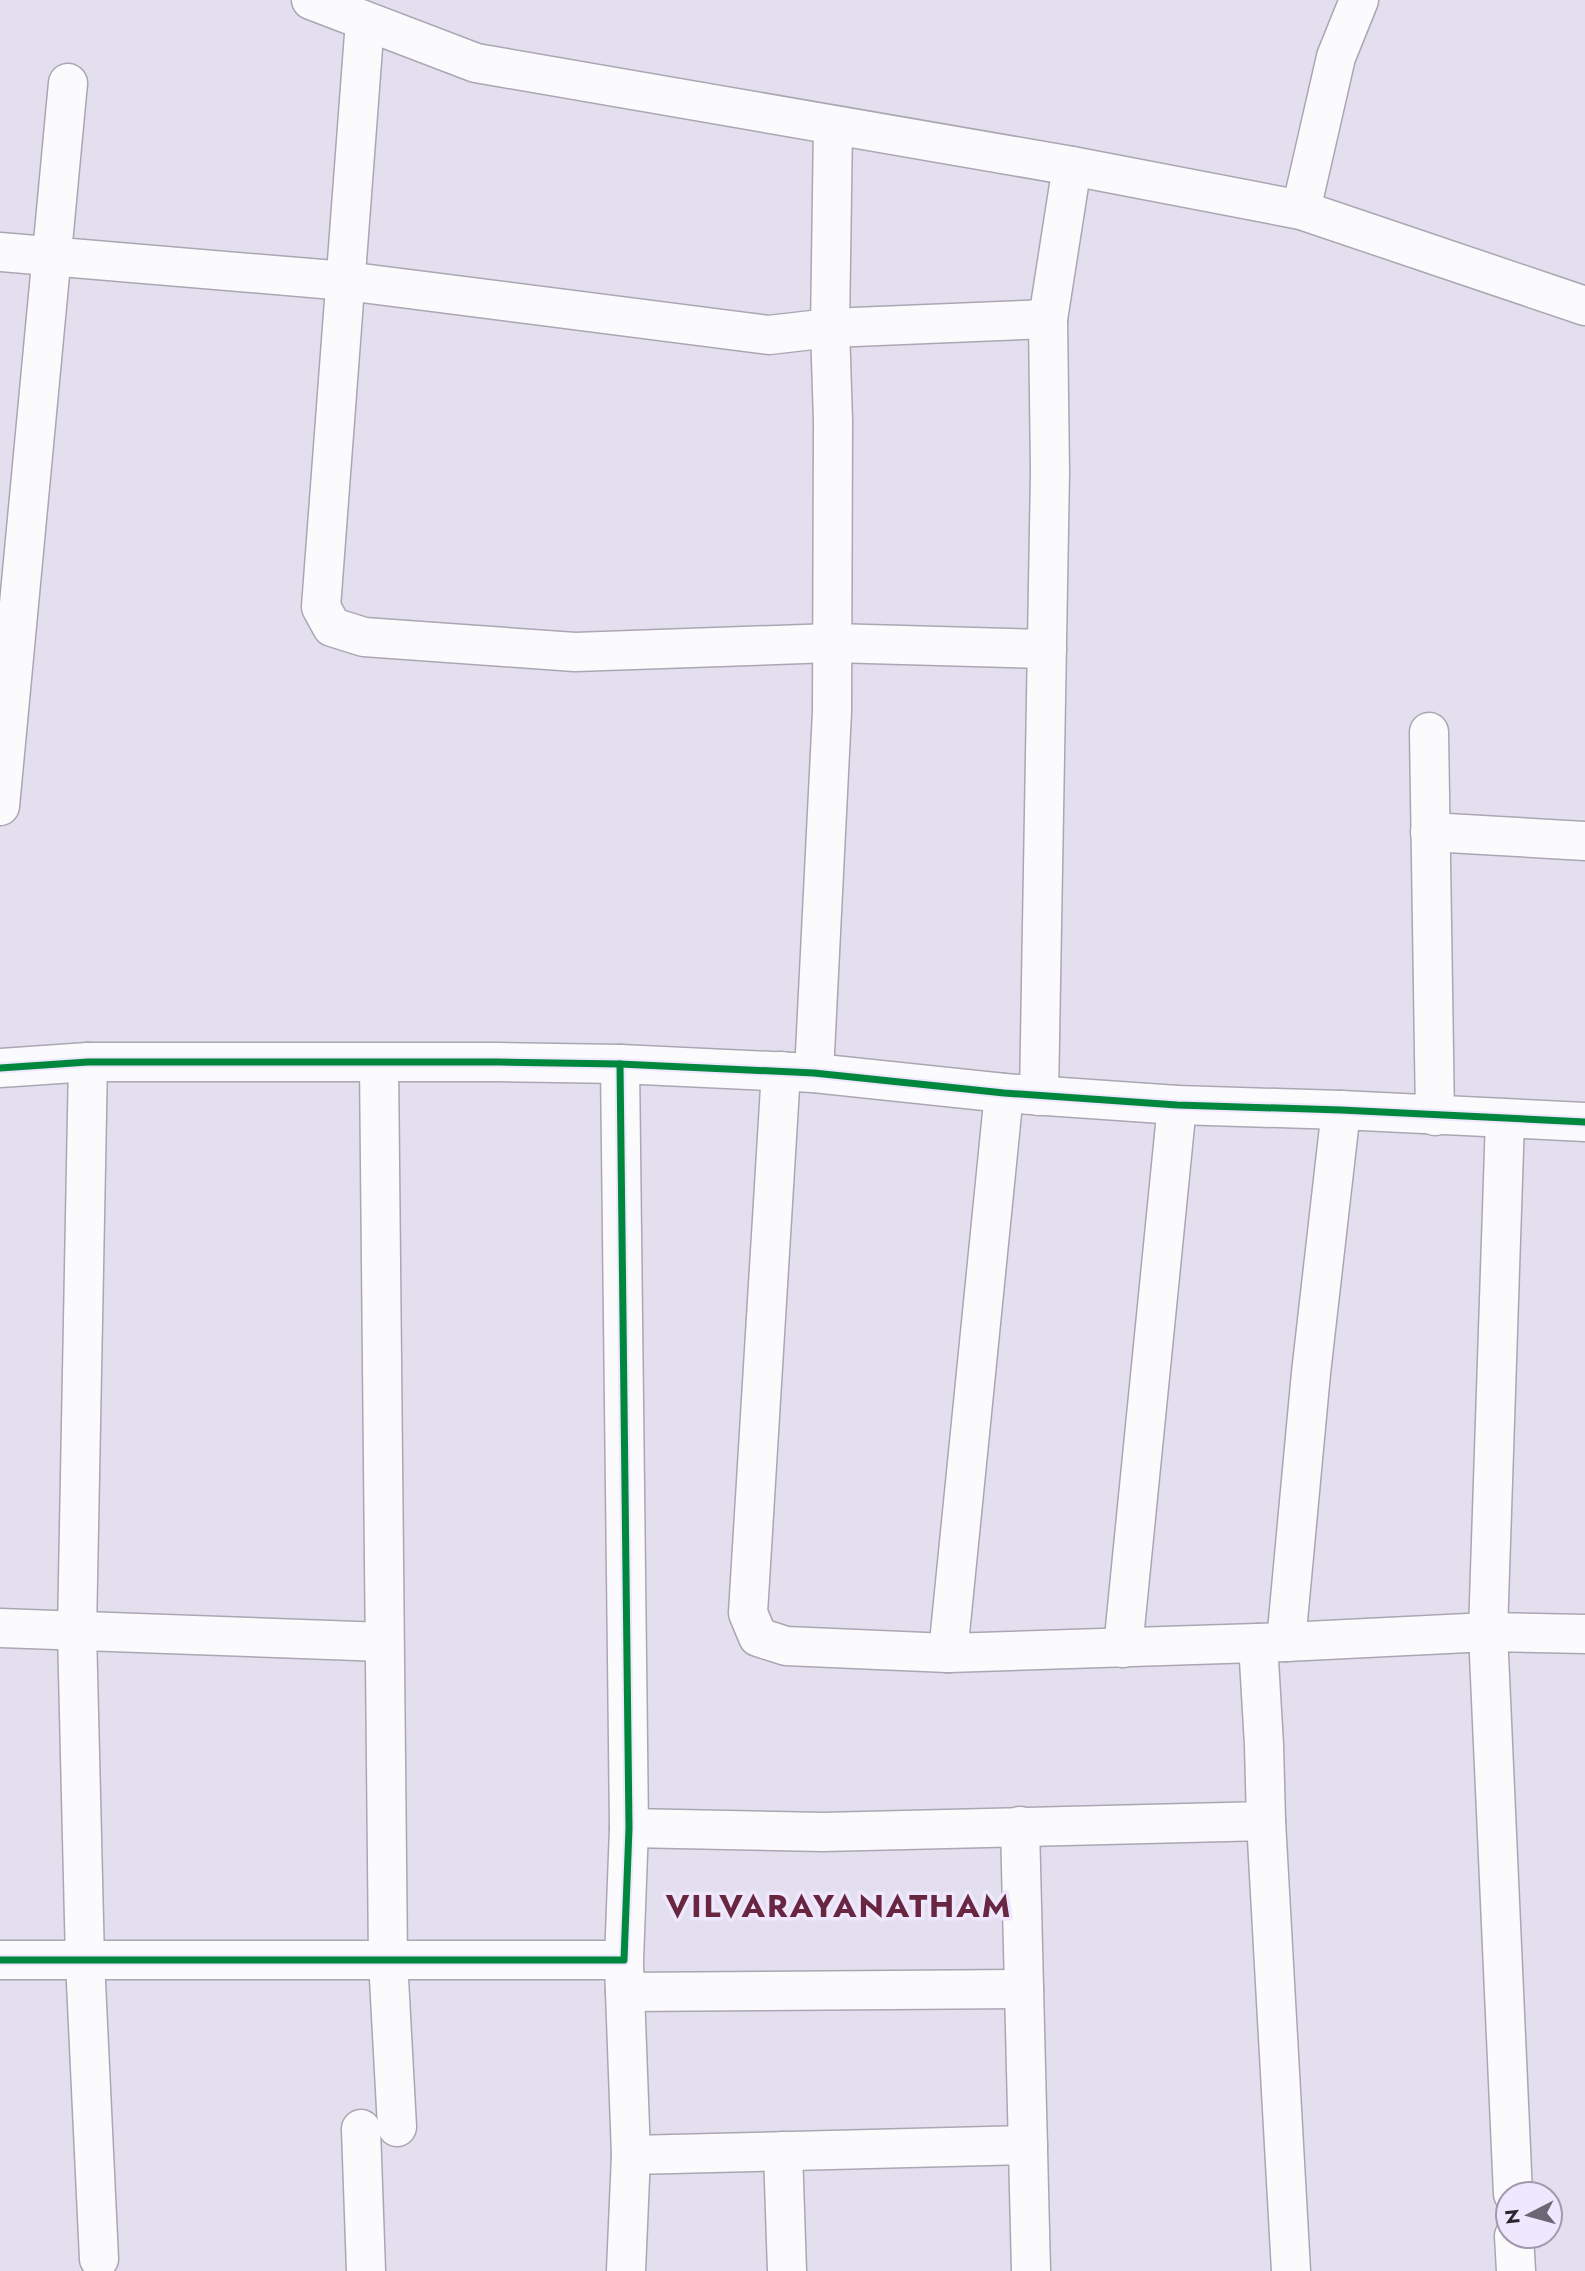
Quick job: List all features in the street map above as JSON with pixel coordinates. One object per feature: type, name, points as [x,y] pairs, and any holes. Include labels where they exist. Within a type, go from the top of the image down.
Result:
[{"type":"street","points":[[311,0],[476,63],[1072,166],[1301,210],[1585,306]]},
{"type":"street","points":[[1301,210],[1336,57],[1359,0]]},
{"type":"street","points":[[365,21],[321,607],[332,627],[364,637],[575,652],[832,643],[1047,649]]},
{"type":"street","points":[[0,806],[68,83]]},
{"type":"street","points":[[833,126],[830,328],[833,421],[832,712],[748,1613],[758,1637],[786,1646],[948,1653],[1272,1643],[1488,1632],[1585,1634]]},
{"type":"street","points":[[948,1653],[1021,1095],[1047,649],[1050,471],[1048,319],[1072,166]]},
{"type":"street","points":[[0,252],[346,281],[769,335],[830,328],[1048,319]]},
{"type":"street","points":[[1429,732],[1435,1116]]},
{"type":"street","points":[[1430,832],[1585,841]]},
{"type":"street","points":[[88,1062],[77,1631],[85,1961],[99,2259]]},
{"type":"street","points":[[0,1068],[88,1062],[620,1064],[797,1072],[1021,1095],[1177,1105],[1585,1122]]},
{"type":"street","points":[[366,2271],[379,2128],[388,1960],[379,1063]]},
{"type":"street","points":[[620,1064],[629,1828],[624,1976],[631,2155],[626,2271]]},
{"type":"street","points":[[1123,1648],[1177,1105]]},
{"type":"street","points":[[1291,2271],[1264,1745],[1272,1643],[1311,1373],[1341,1110]]},
{"type":"street","points":[[1505,1119],[1488,1632],[1512,2180]]},
{"type":"street","points":[[0,1628],[384,1642]]},
{"type":"street","points":[[629,1828],[823,1832],[1266,1821]]},
{"type":"street","points":[[1020,1826],[1031,2271]]},
{"type":"street","points":[[0,1960],[388,1960],[624,1976],[1024,1989]]},
{"type":"street","points":[[631,2155],[1028,2145]]},
{"type":"street","points":[[783,2151],[787,2271]]},
{"type":"street","points":[[1515,2250],[1516,2271]]},
{"type":"cycle path","points":[[0,1068],[88,1062],[620,1064],[814,1073],[1004,1093],[1177,1105],[1585,1122]]},
{"type":"cycle path","points":[[0,1960],[624,1960],[629,1828],[620,1064]]},
{"type":"district","name":"VILVARAYANATHAM","points":[[839,1906]]}]
